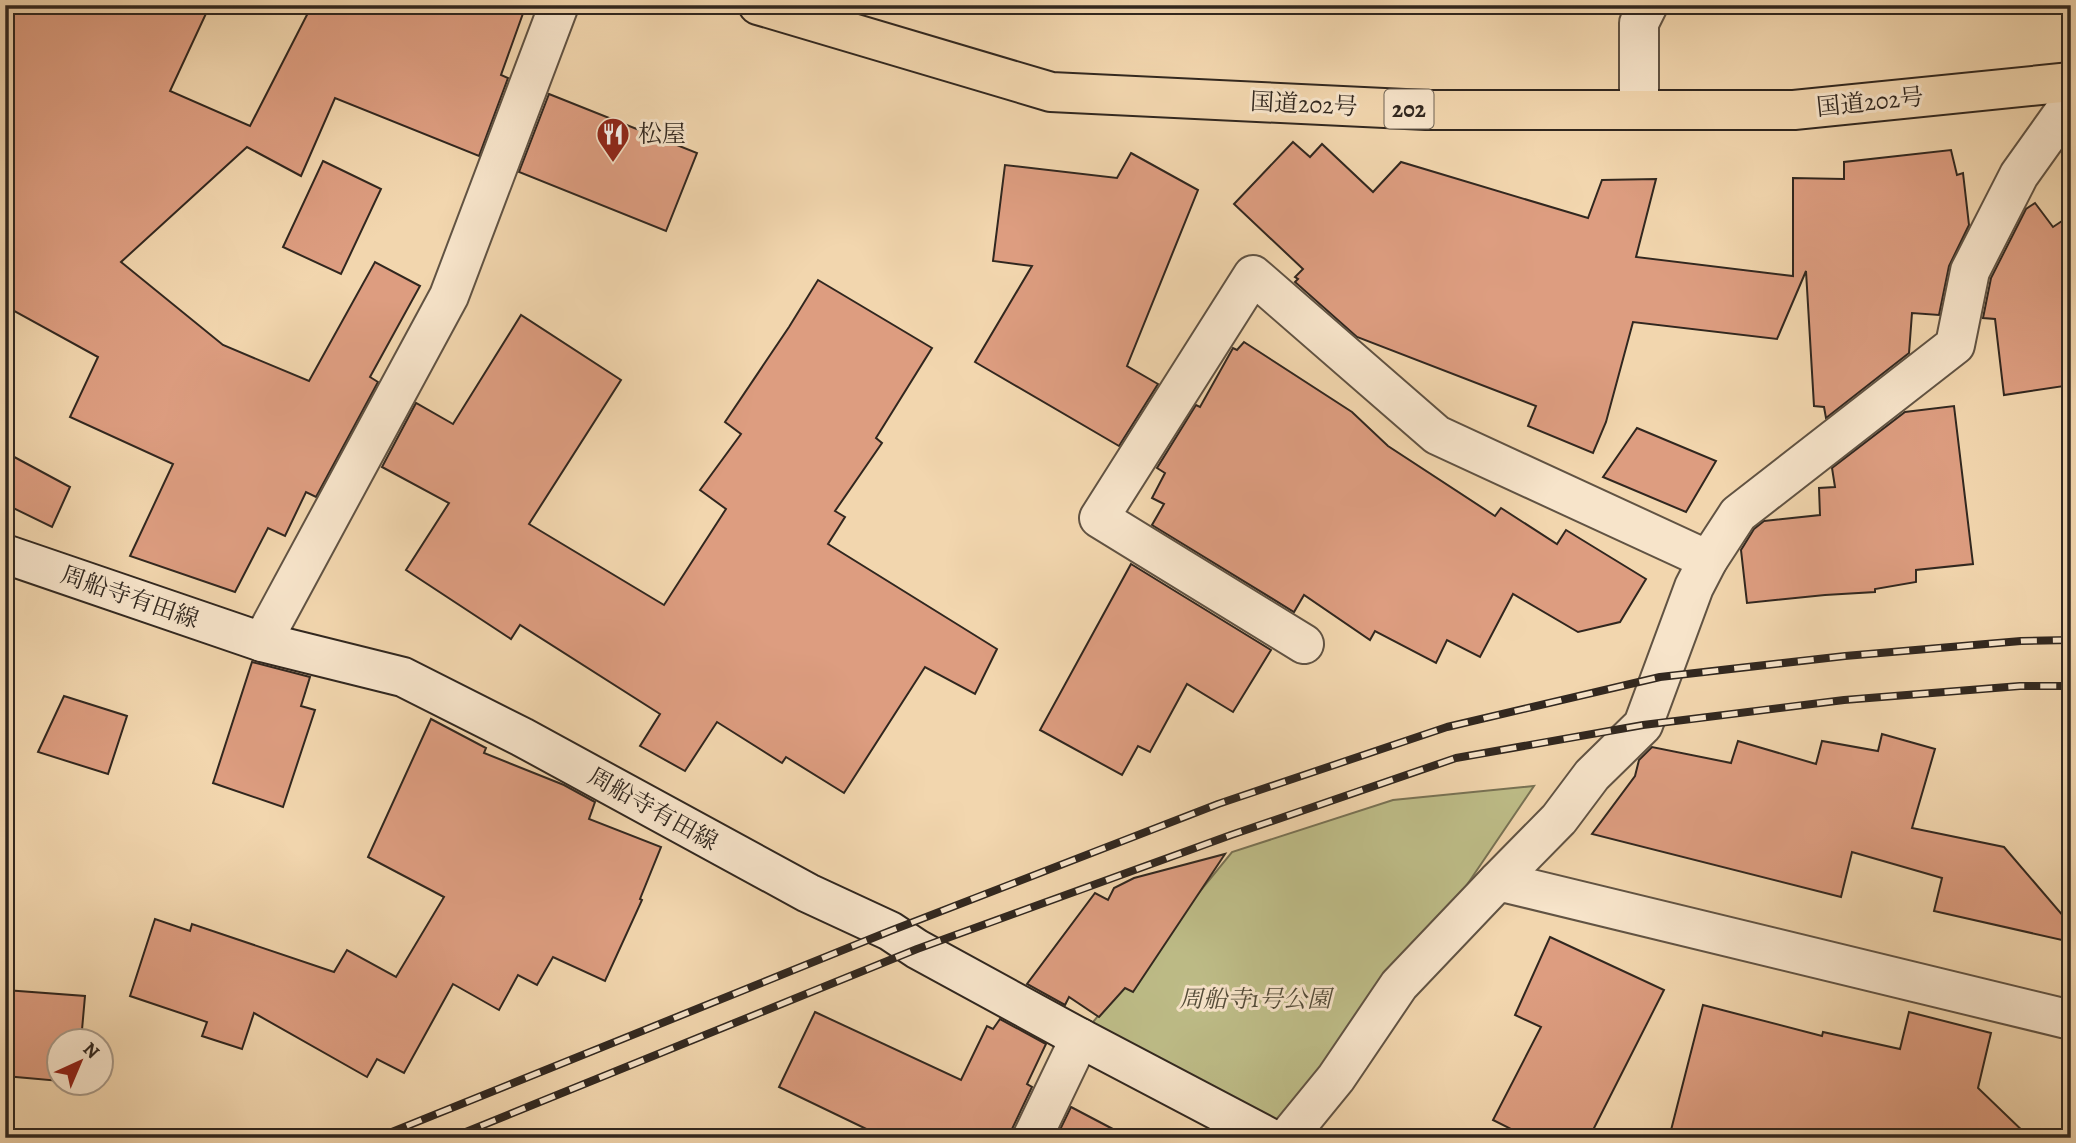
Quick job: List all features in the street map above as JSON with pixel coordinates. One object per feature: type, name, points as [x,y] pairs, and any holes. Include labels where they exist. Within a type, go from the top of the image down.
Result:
[{"type":"highway","name":"国道202号","points":[[758,5],[1051,92],[1426,110],[1794,110],[2071,82]]},
{"type":"street","points":[[262,642],[449,296],[559,5]]},
{"type":"street","points":[[1639,110],[1639,23],[1648,5]]},
{"type":"street","points":[[1287,1138],[1336,1078],[1399,985],[1559,820],[1591,775],[1643,725],[1694,587],[1708,559],[1738,514],[1955,345],[1970,271],[2020,175],[2071,102]]},
{"type":"street","points":[[1304,644],[1099,518],[1253,275],[1437,435],[1708,559]]},
{"type":"street","name":"周船寺有田線","points":[[5,554],[262,642],[403,677],[522,737],[808,893],[890,931],[917,949],[1080,1038],[1270,1138]]},
{"type":"street","points":[[1499,881],[2071,1020]]},
{"type":"street","points":[[1032,1138],[1080,1038]]},
{"type":"green space","name":"周船寺1号公園","points":[[1534,786],[1399,985],[1287,1138],[1080,1038],[1232,852],[1393,800]]},
{"type":"building","points":[[5,5],[210,5],[170,91],[250,126],[312,5],[526,5],[501,75],[508,78],[479,156],[335,98],[301,176],[247,147],[121,262],[223,345],[309,381],[375,262],[420,286],[370,377],[378,382],[316,497],[306,492],[285,536],[268,528],[235,592],[130,556],[173,464],[70,417],[98,357],[5,306]]},
{"type":"building","name":"松屋","points":[[549,94],[697,153],[666,231],[519,172]]},
{"type":"building","points":[[1293,142],[1310,157],[1322,144],[1373,192],[1401,162],[1588,218],[1602,180],[1656,179],[1636,257],[1793,276],[1793,178],[1844,179],[1844,162],[1951,150],[1957,175],[1963,173],[1969,225],[1949,266],[1939,315],[1912,313],[1909,353],[1826,418],[1824,407],[1814,406],[1806,271],[1777,339],[1633,322],[1606,422],[1593,453],[1528,426],[1536,406],[1357,337],[1295,282],[1298,279],[1295,277],[1303,269],[1234,204]]},
{"type":"building","points":[[1131,153],[1198,190],[1127,366],[1158,384],[1119,446],[975,362],[1032,266],[993,261],[1005,165],[1117,178]]},
{"type":"building","points":[[323,161],[381,189],[341,274],[283,247]]},
{"type":"building","points":[[2035,203],[2053,227],[2071,215],[2071,385],[2004,395],[1995,319],[1983,318],[1991,278],[2026,209]]},
{"type":"building","points":[[818,280],[932,348],[876,438],[882,443],[835,511],[845,517],[828,544],[997,649],[975,694],[925,667],[844,793],[786,757],[782,763],[717,722],[685,771],[640,746],[660,714],[520,625],[511,639],[406,570],[449,503],[382,467],[416,403],[453,424],[521,315],[621,380],[529,524],[664,605],[726,509],[700,490],[741,434],[725,422]]},
{"type":"building","points":[[1244,342],[1352,412],[1388,446],[1495,516],[1501,508],[1557,544],[1566,530],[1646,579],[1620,622],[1578,632],[1513,594],[1480,657],[1447,640],[1436,663],[1375,631],[1370,640],[1304,595],[1294,612],[1152,525],[1164,504],[1152,498],[1165,473],[1157,468],[1196,405],[1200,407],[1233,348],[1237,350]]},
{"type":"building","points":[[1954,406],[1973,564],[1916,570],[1916,582],[1875,589],[1875,592],[1747,603],[1741,550],[1754,529],[1764,521],[1820,515],[1819,488],[1835,487],[1832,468],[1905,412]]},
{"type":"building","points":[[1637,428],[1716,461],[1686,512],[1603,477]]},
{"type":"building","points":[[5,452],[70,487],[52,527],[5,504]]},
{"type":"building","points":[[1131,564],[1271,650],[1233,712],[1187,684],[1150,752],[1138,746],[1122,775],[1040,730]]},
{"type":"building","points":[[252,662],[310,677],[301,706],[315,710],[283,807],[213,783]]},
{"type":"building","points":[[64,696],[127,716],[108,774],[38,752]]},
{"type":"building","points":[[431,719],[486,748],[484,753],[564,785],[595,802],[589,819],[661,847],[640,899],[642,900],[605,981],[553,957],[537,985],[518,975],[499,1010],[453,984],[404,1073],[377,1059],[367,1077],[254,1013],[242,1049],[202,1036],[207,1022],[130,996],[155,919],[190,931],[192,924],[334,972],[347,950],[396,977],[444,897],[368,857]]},
{"type":"building","points":[[1882,734],[1935,749],[1912,828],[2004,847],[2071,925],[2071,942],[1934,911],[1942,878],[1852,852],[1841,897],[1592,834],[1635,776],[1639,760],[1652,747],[1731,763],[1738,741],[1816,764],[1822,741],[1878,751]]},
{"type":"building","points":[[1225,854],[1133,992],[1125,988],[1099,1017],[1069,997],[1065,1005],[1027,984],[1095,893],[1108,900],[1114,888],[1134,878]]},
{"type":"building","points":[[1550,937],[1664,990],[1589,1138],[1529,1138],[1493,1120],[1541,1027],[1515,1015]]},
{"type":"building","points":[[5,990],[85,996],[82,1028],[46,1028],[46,1080],[5,1076]]},
{"type":"building","points":[[1703,1005],[1822,1036],[1823,1032],[1900,1049],[1909,1012],[1991,1033],[1978,1088],[2030,1138],[1669,1138]]},
{"type":"building","points":[[815,1012],[961,1080],[987,1026],[993,1029],[1000,1019],[1046,1044],[1027,1084],[1032,1087],[1010,1138],[885,1138],[779,1087]]},
{"type":"building","points":[[1071,1107],[1130,1138],[1056,1138]]},
{"type":"railway","points":[[377,1138],[890,931],[1218,804],[1447,727],[1660,677],[1845,656],[2021,641],[2071,640]]},
{"type":"railway","points":[[451,1138],[917,949],[1231,835],[1456,758],[1643,725],[1844,700],[2020,686],[2071,686]]},
{"type":"place","name":"松屋","points":[[613,164]]}]
